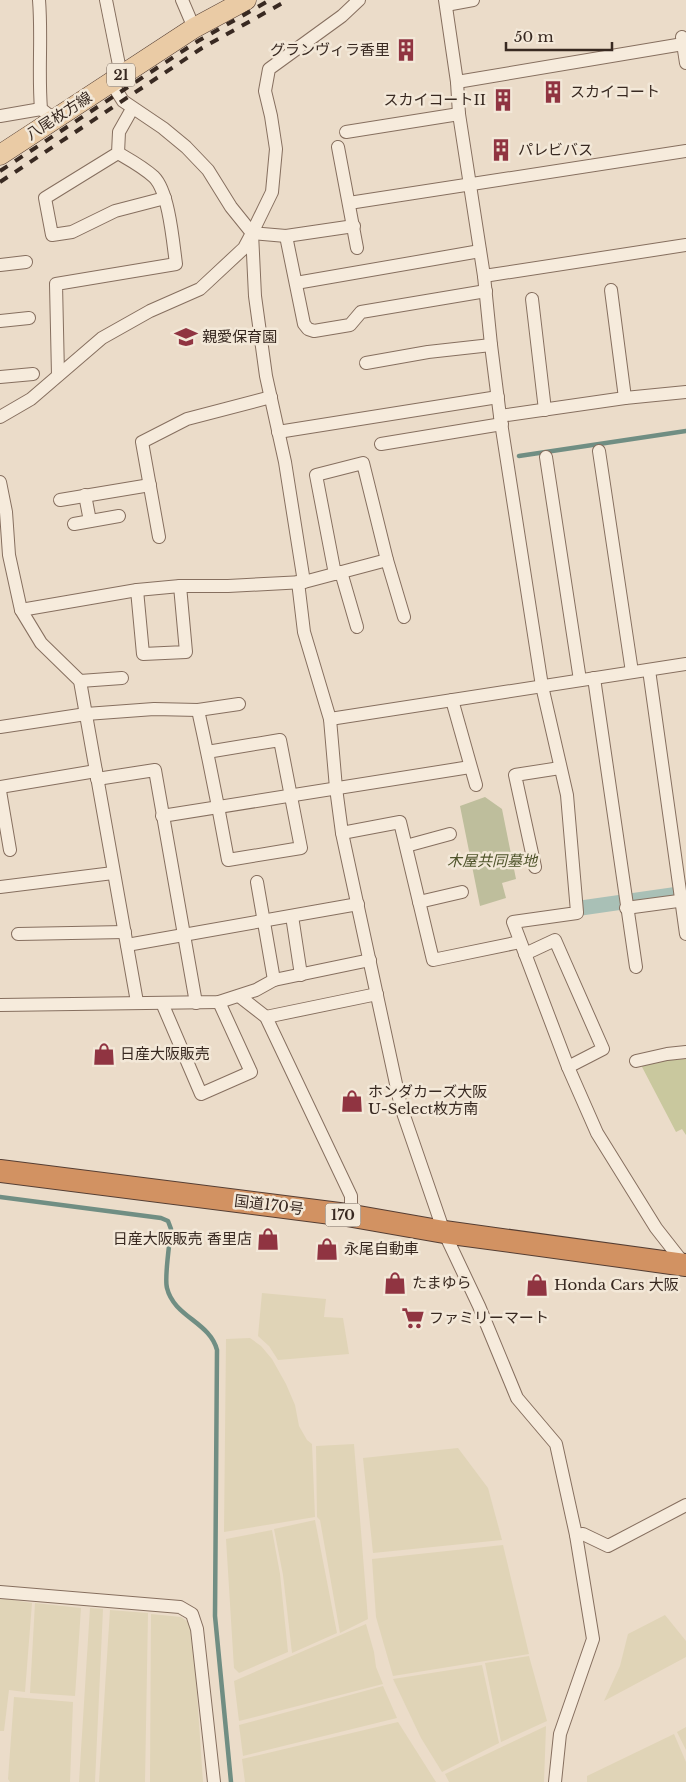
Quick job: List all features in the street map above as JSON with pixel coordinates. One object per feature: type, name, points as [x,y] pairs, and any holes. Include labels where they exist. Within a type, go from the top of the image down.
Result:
[{"type":"highway","name":"国道170号","points":[[0,1171],[351,1216],[444,1232],[686,1265]]},
{"type":"main road","name":"八尾枚方線","points":[[0,155],[47,114],[116,78],[194,28],[246,0]]},
{"type":"street","points":[[0,116],[47,114],[39,82],[41,24],[39,0]]},
{"type":"street","points":[[106,0],[116,78],[128,105],[163,128],[186,147],[208,170],[231,207],[252,233],[255,296],[266,376],[278,432],[301,582],[304,632],[330,719],[342,832],[402,1107],[444,1232],[479,1306],[517,1398],[556,1444],[576,1534],[593,1639],[560,1734],[555,1782]]},
{"type":"street","points":[[182,0],[194,28]]},
{"type":"street","points":[[0,417],[31,399],[102,338],[150,311],[200,289],[244,248],[272,192],[276,150],[265,91],[270,69],[342,16],[359,0]]},
{"type":"street","points":[[473,0],[446,3],[457,82],[459,114],[486,290],[501,420],[542,686],[567,795],[578,912],[513,922],[568,1067],[597,1133],[656,1228],[686,1265]]},
{"type":"street","points":[[457,82],[685,40],[686,63]]},
{"type":"street","points":[[118,153],[119,132],[128,105]]},
{"type":"street","points":[[346,132],[459,114]]},
{"type":"street","points":[[338,147],[357,248]]},
{"type":"street","points":[[349,203],[686,151]]},
{"type":"street","points":[[58,375],[56,284],[176,264],[165,198],[155,178],[141,166],[118,153]]},
{"type":"street","points":[[118,153],[45,198],[52,235],[72,232],[115,211],[165,198]]},
{"type":"street","points":[[252,233],[286,236],[354,226]]},
{"type":"street","points":[[286,236],[304,324],[308,329],[314,331],[350,325],[361,312],[486,290]]},
{"type":"street","points":[[484,276],[686,245]]},
{"type":"street","points":[[296,283],[480,250]]},
{"type":"street","points":[[0,265],[26,262]]},
{"type":"street","points":[[611,290],[625,398]]},
{"type":"street","points":[[532,300],[545,410]]},
{"type":"street","points":[[0,321],[29,318]]},
{"type":"street","points":[[366,363],[428,352],[491,345]]},
{"type":"street","points":[[0,377],[33,374]]},
{"type":"street","points":[[381,444],[545,410],[625,398],[686,392]]},
{"type":"street","points":[[159,536],[142,442],[188,420],[271,397]]},
{"type":"street","points":[[278,432],[498,397]]},
{"type":"street","points":[[599,451],[632,672]]},
{"type":"street","points":[[546,457],[580,680]]},
{"type":"street","points":[[357,628],[338,573],[316,475],[331,470],[363,464],[387,560],[404,618]]},
{"type":"street","points":[[0,482],[6,512],[9,556],[21,610],[41,643],[80,681],[137,1002]]},
{"type":"street","points":[[60,500],[150,484]]},
{"type":"street","points":[[85,495],[90,521]]},
{"type":"street","points":[[74,524],[119,516]]},
{"type":"street","points":[[21,610],[137,590],[180,586],[228,586],[301,582],[387,560]]},
{"type":"street","points":[[137,590],[143,654],[186,652],[180,586]]},
{"type":"street","points":[[330,719],[686,664]]},
{"type":"street","points":[[649,670],[684,900],[686,934]]},
{"type":"street","points":[[80,681],[122,678]]},
{"type":"street","points":[[594,678],[636,967]]},
{"type":"street","points":[[452,700],[476,785]]},
{"type":"street","points":[[0,728],[86,714],[154,709],[198,710],[239,704]]},
{"type":"street","points":[[198,710],[207,752],[219,807],[228,860],[301,848],[280,740],[207,752]]},
{"type":"street","points":[[162,816],[470,767]]},
{"type":"street","points":[[535,867],[515,775],[560,768]]},
{"type":"street","points":[[0,788],[96,775],[155,770],[196,1003]]},
{"type":"street","points":[[0,791],[10,850]]},
{"type":"street","points":[[342,832],[400,822],[433,960],[520,942]]},
{"type":"street","points":[[406,846],[450,834]]},
{"type":"street","points":[[0,887],[113,874]]},
{"type":"street","points":[[257,882],[274,980]]},
{"type":"street","points":[[419,902],[462,892]]},
{"type":"street","points":[[626,908],[684,900]]},
{"type":"street","points":[[18,934],[126,938],[184,936],[358,904]]},
{"type":"street","points":[[292,916],[301,975]]},
{"type":"street","points":[[525,954],[555,940],[603,1049],[568,1067]]},
{"type":"street","points":[[0,1005],[219,1002],[256,990],[274,980],[370,960]]},
{"type":"street","points":[[266,1017],[377,994]]},
{"type":"street","points":[[239,996],[266,1017],[351,1196],[351,1216]]},
{"type":"street","points":[[162,1003],[201,1094],[251,1072],[219,1002]]},
{"type":"street","points":[[636,1061],[686,1052]]},
{"type":"street","points":[[576,1534],[583,1534],[608,1546],[686,1505]]},
{"type":"street","points":[[0,1592],[180,1607],[192,1614],[198,1628],[214,1782]]},
{"type":"shaded area","points":[[262,1293],[326,1299],[324,1317],[343,1318],[349,1354],[278,1360],[269,1346],[258,1336]]},
{"type":"shaded area","points":[[250,1338],[261,1346],[272,1359],[295,1405],[299,1426],[307,1440],[312,1444],[315,1517],[224,1532],[226,1339]]},
{"type":"shaded area","points":[[354,1444],[368,1619],[340,1633],[320,1520],[317,1517],[316,1446]]},
{"type":"shaded area","points":[[458,1448],[488,1488],[502,1540],[373,1553],[363,1458]]},
{"type":"shaded area","points":[[315,1520],[337,1633],[292,1653],[283,1575],[274,1529]]},
{"type":"shaded area","points":[[272,1530],[280,1574],[288,1652],[239,1673],[234,1668],[226,1539]]},
{"type":"shaded area","points":[[503,1545],[529,1654],[393,1676],[376,1617],[372,1559]]},
{"type":"shaded area","points":[[0,1598],[32,1603],[25,1692],[9,1690],[4,1731],[0,1731]]},
{"type":"shaded area","points":[[35,1603],[81,1608],[75,1696],[30,1693]]},
{"type":"shaded area","points":[[90,1608],[103,1609],[95,1782],[79,1782]]},
{"type":"shaded area","points":[[110,1610],[148,1613],[145,1782],[99,1782]]},
{"type":"shaded area","points":[[151,1614],[181,1617],[188,1622],[193,1634],[203,1782],[150,1782]]},
{"type":"shaded area","points":[[665,1615],[686,1641],[686,1657],[604,1701],[620,1666],[628,1634]]},
{"type":"shaded area","points":[[366,1624],[376,1667],[383,1684],[239,1721],[234,1681]]},
{"type":"shaded area","points":[[529,1656],[547,1721],[501,1742],[485,1663]]},
{"type":"shaded area","points":[[482,1665],[499,1743],[442,1772],[421,1738],[393,1679]]},
{"type":"shaded area","points":[[383,1686],[397,1718],[243,1756],[239,1725]]},
{"type":"shaded area","points":[[14,1697],[73,1702],[70,1782],[10,1782],[8,1779]]},
{"type":"shaded area","points":[[398,1722],[436,1782],[245,1782],[242,1759]]},
{"type":"shaded area","points":[[546,1726],[544,1782],[449,1782],[445,1774]]},
{"type":"shaded area","points":[[686,1727],[686,1750],[677,1732]]},
{"type":"shaded area","points":[[674,1734],[686,1762],[686,1782],[587,1782],[587,1776]]},
{"type":"green space","name":"木屋共同墓地","points":[[485,797],[502,809],[516,879],[502,883],[506,898],[480,906],[460,806]]},
{"type":"green space","points":[[686,1057],[686,1135],[682,1129],[676,1132],[641,1065]]},
{"type":"waterway","points":[[519,456],[686,431]]},
{"type":"waterway","points":[[581,908],[686,893]]},
{"type":"waterway","points":[[0,1197],[161,1218],[168,1221],[171,1229],[167,1288],[177,1306],[207,1333],[213,1340],[217,1350],[215,1616],[231,1782]]},
{"type":"railway","points":[[0,171],[198,41],[270,0]]},
{"type":"railway","points":[[0,182],[202,48],[288,0]]},
{"type":"place","name":"グランヴィラ香里","points":[[406,50]]},
{"type":"place","name":"スカイコート","points":[[553,92]]},
{"type":"place","name":"スカイコートII","points":[[503,100]]},
{"type":"place","name":"パレビバス","points":[[501,150]]},
{"type":"place","name":"親愛保育園","points":[[186,337]]},
{"type":"place","name":"日産大阪販売","points":[[104,1054]]},
{"type":"place","name":"ホンダカーズ大阪 U-Select枚方南","points":[[352,1101]]},
{"type":"place","name":"日産大阪販売 香里店","points":[[268,1239]]},
{"type":"place","name":"永尾自動車","points":[[327,1249]]},
{"type":"place","name":"たまゆら","points":[[395,1283]]},
{"type":"place","name":"Honda Cars 大阪","points":[[537,1285]]},
{"type":"place","name":"ファミリーマート","points":[[413,1318]]}]
